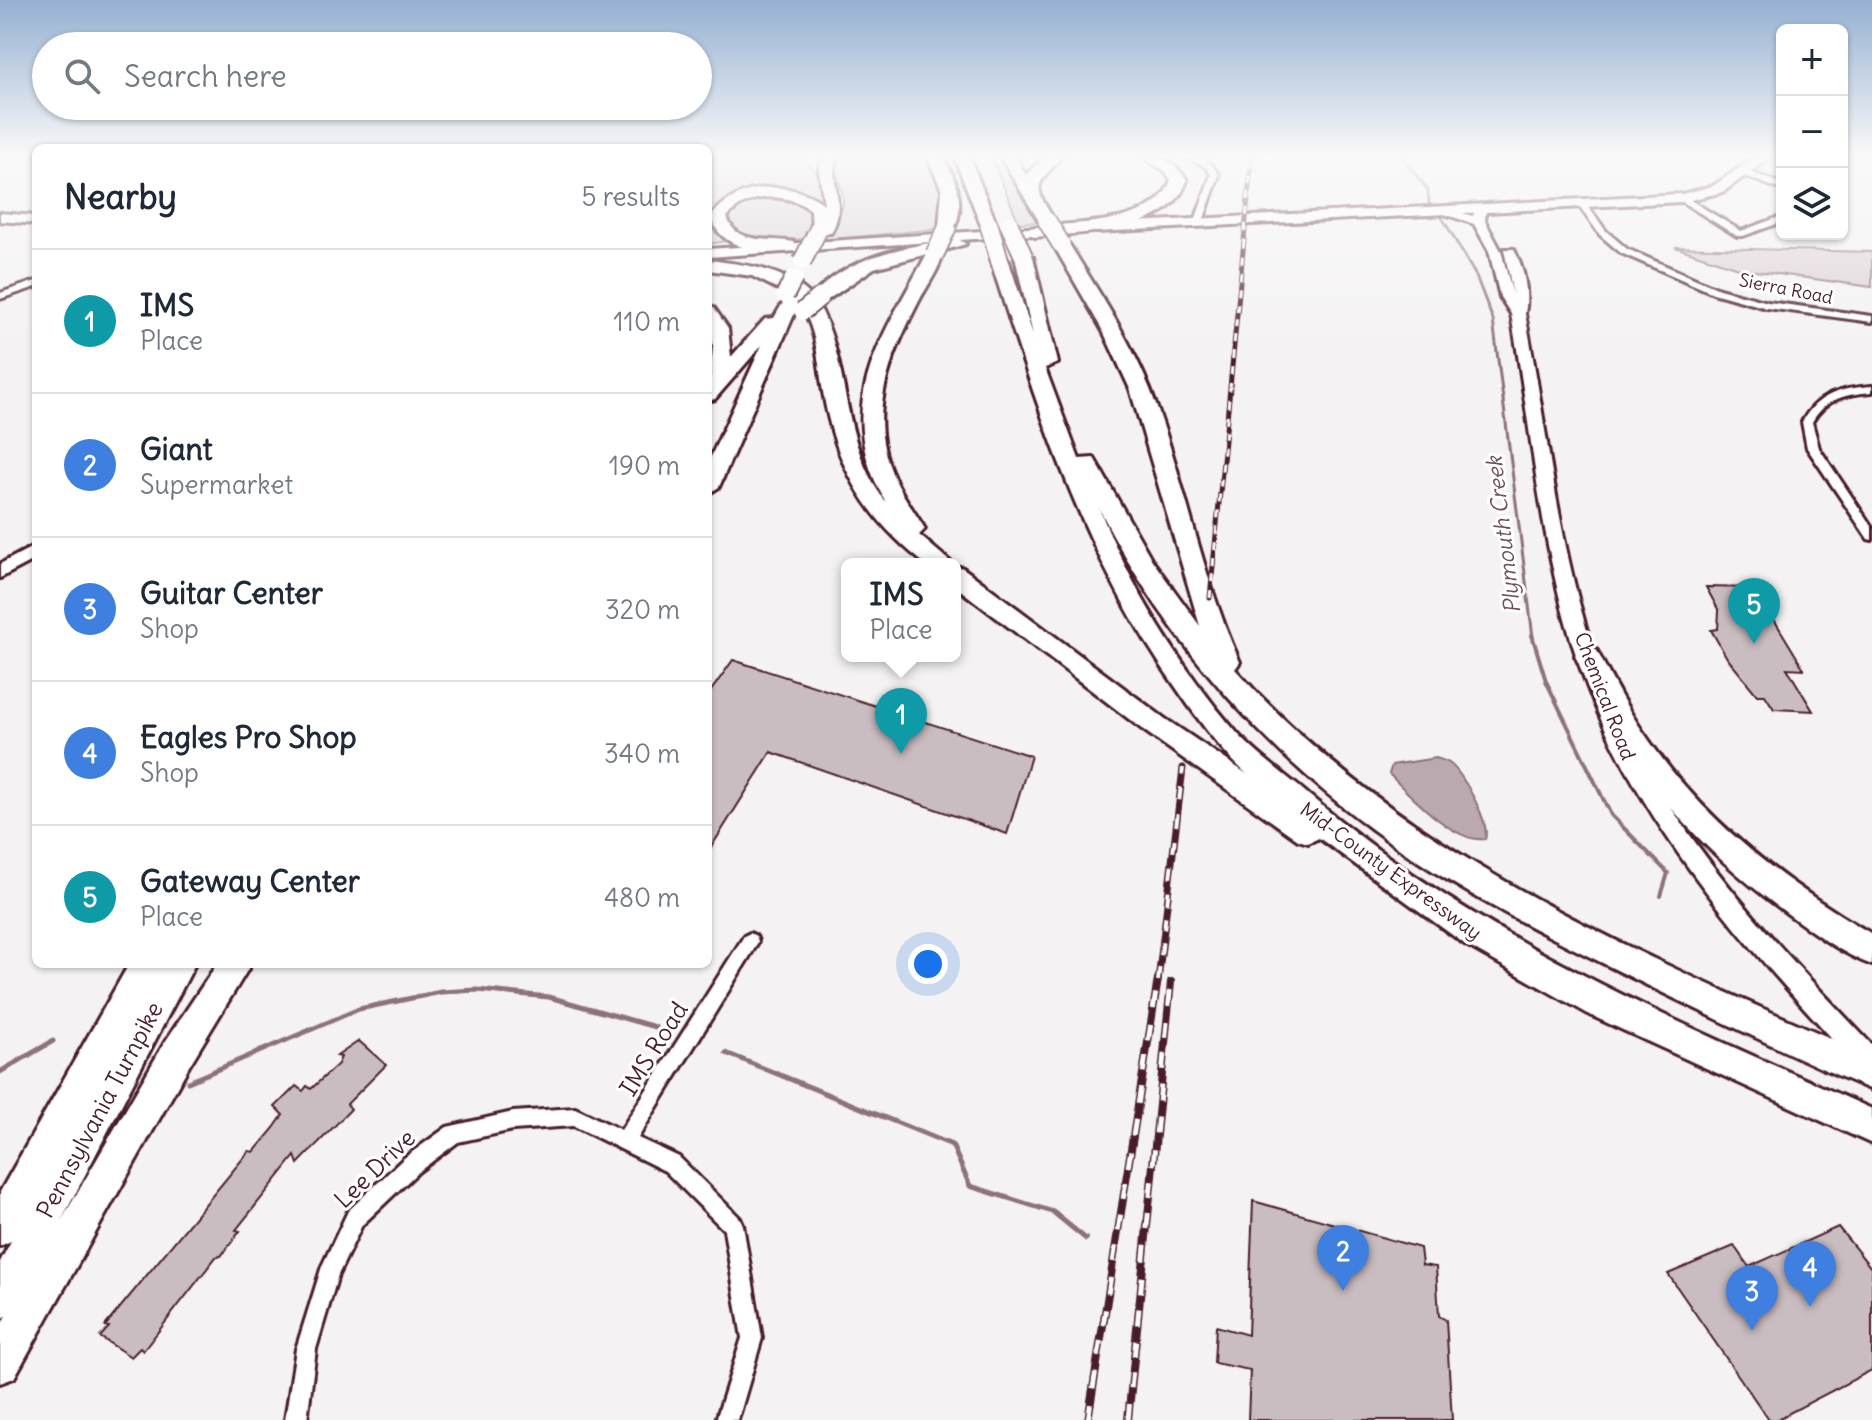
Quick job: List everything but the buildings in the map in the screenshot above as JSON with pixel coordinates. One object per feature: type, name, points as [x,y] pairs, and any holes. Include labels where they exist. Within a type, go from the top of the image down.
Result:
[{"type":"highway","points":[[720,222],[721,228],[733,237],[788,246]]},
{"type":"highway","points":[[821,222],[822,230]]},
{"type":"highway","points":[[712,478],[779,334],[825,222]]},
{"type":"highway","points":[[940,558],[915,531],[893,497],[877,464],[869,417],[875,382],[886,353],[948,222]]},
{"type":"highway","points":[[988,222],[1055,405]]},
{"type":"highway","points":[[1008,222],[1024,257],[1035,294],[1055,405]]},
{"type":"highway","points":[[1040,222],[1061,244],[1115,335],[1140,389],[1198,595],[1229,667],[1254,709]]},
{"type":"highway","points":[[1041,226],[1099,222]]},
{"type":"highway","points":[[798,284],[820,297],[865,264],[908,251],[958,244]]},
{"type":"highway","points":[[712,264],[777,279],[809,300],[823,331],[849,459],[876,505],[895,527],[935,558]]},
{"type":"highway","points":[[712,389],[768,327],[798,284]]},
{"type":"highway","points":[[712,319],[721,335],[723,359],[712,389]]},
{"type":"highway","name":"Mid-County Expressway","points":[[1055,405],[1099,490],[1137,553],[1208,656],[1254,709],[1342,790],[1434,855],[1594,944],[1771,1029],[1872,1073]]},
{"type":"highway","name":"Mid-County Expressway","points":[[1055,405],[1126,593],[1173,666],[1229,742],[1301,807],[1409,889],[1477,935],[1601,1004],[1863,1123]]},
{"type":"highway","points":[[961,577],[1155,725],[1283,815],[1409,889]]},
{"type":"highway","points":[[1587,656],[1638,747],[1700,824],[1762,879],[1830,927],[1872,951]]},
{"type":"highway","name":"Pennsylvania Turnpike","points":[[0,1228],[144,968]]},
{"type":"highway","name":"Pennsylvania Turnpike","points":[[0,1300],[177,968]]},
{"type":"highway","points":[[0,1364],[177,1054],[232,968]]},
{"type":"main road","points":[[712,253],[1041,226],[1159,222]]},
{"type":"main road","points":[[712,263],[1273,222]]},
{"type":"main road","name":"Chemical Road","points":[[1483,222],[1495,251],[1507,297],[1518,314],[1567,592],[1587,656],[1626,756],[1671,832],[1730,910],[1872,1060]]},
{"type":"main road","points":[[0,572],[32,553]]},
{"type":"main road","points":[[0,580],[32,561]]},
{"type":"street","name":"Sierra Road","points":[[1595,222],[1624,251],[1681,277],[1767,305],[1867,318]]},
{"type":"street","points":[[1721,222],[1740,234],[1773,222]]},
{"type":"street","points":[[0,296],[32,285]]},
{"type":"street","points":[[1867,318],[1872,333]]},
{"type":"street","points":[[1872,389],[1849,390],[1820,402],[1807,422],[1813,448],[1872,536]]},
{"type":"street","name":"IMS Road","points":[[625,1141],[750,941]]},
{"type":"street","name":"Lee Drive","points":[[296,1420],[306,1349],[329,1273],[355,1218],[411,1165],[454,1134],[513,1121],[575,1117],[672,1164],[733,1225],[752,1338],[727,1420]]},
{"type":"shaded area","points":[[729,222],[813,222],[810,239],[756,237],[728,225]]},
{"type":"shaded area","points":[[835,222],[940,222],[937,229],[824,240]]},
{"type":"shaded area","points":[[712,229],[726,241],[712,243]]},
{"type":"shaded area","points":[[1675,247],[1872,252],[1872,287],[1741,269]]},
{"type":"shaded area","points":[[1436,758],[1455,768],[1468,787],[1484,822],[1485,839],[1460,834],[1447,826],[1389,774],[1392,765]]},
{"type":"waterway","name":"Plymouth Creek","points":[[1445,222],[1476,276],[1493,320],[1533,637]]},
{"type":"waterway","name":"Plymouth Creek","points":[[1532,635],[1546,681],[1611,815],[1668,873],[1661,896]]},
{"type":"waterway","points":[[188,1082],[359,1009],[441,992],[477,990],[549,997],[655,1027]]},
{"type":"waterway","points":[[0,1072],[53,1041]]},
{"type":"waterway","points":[[726,1053],[952,1145],[970,1186],[1053,1212],[1086,1239]]},
{"type":"railway","points":[[1210,598],[1246,222]]},
{"type":"railway","points":[[1158,981],[1183,768]]},
{"type":"railway","points":[[1088,1420],[1158,979]]},
{"type":"railway","points":[[1128,1420],[1171,982]]},
{"type":"place","name":"Gateway Center","points":[[1754,644]]},
{"type":"place","name":"IMS","points":[[901,754]]},
{"type":"place","name":"Giant","points":[[1343,1291]]},
{"type":"place","name":"Eagles Pro Shop","points":[[1810,1307]]},
{"type":"place","name":"Guitar Center","points":[[1752,1331]]}]
